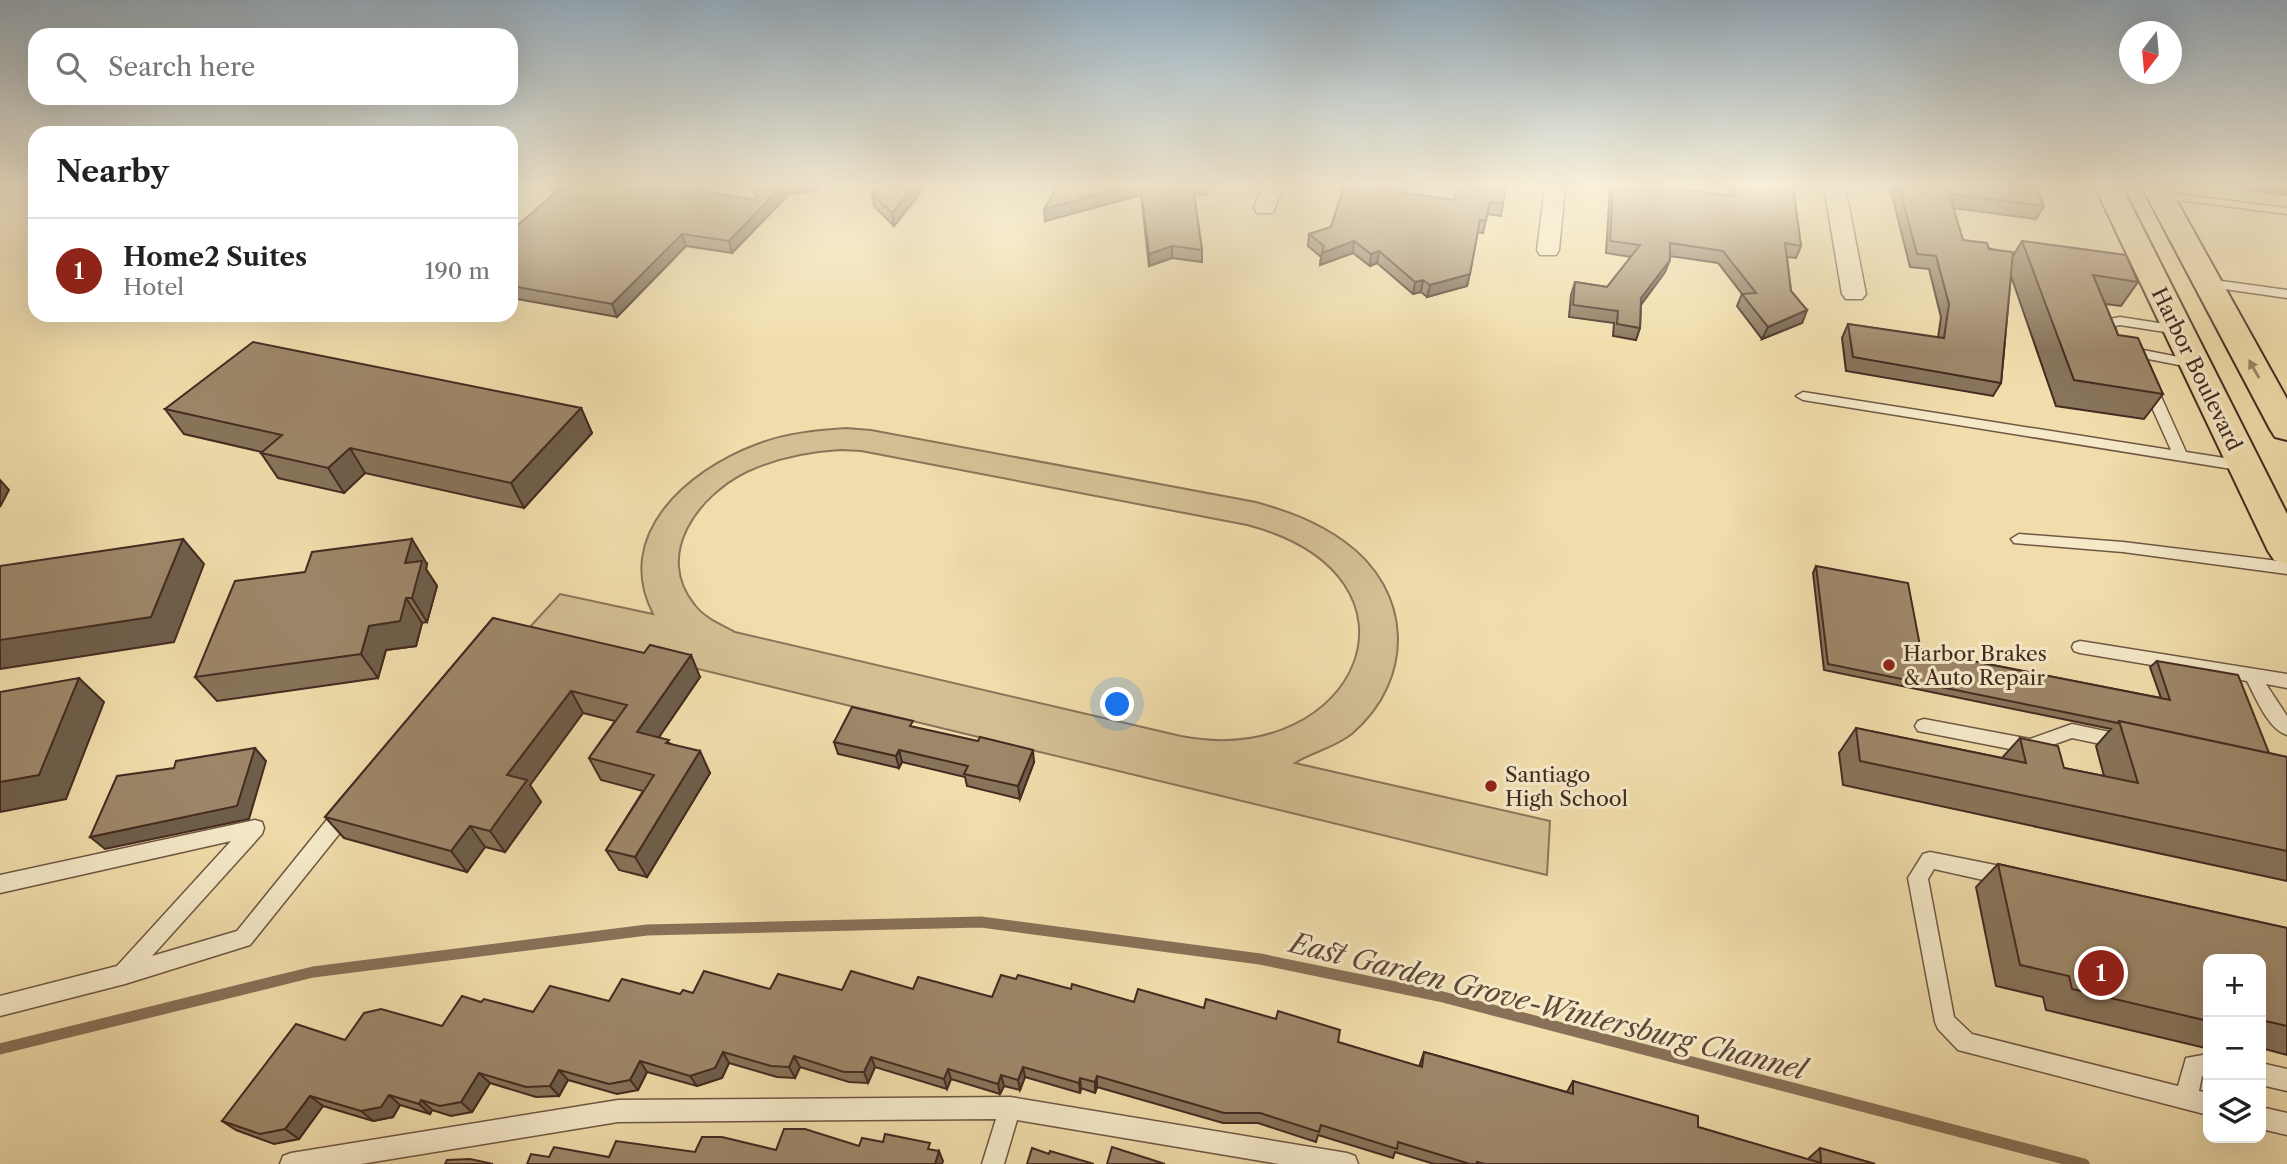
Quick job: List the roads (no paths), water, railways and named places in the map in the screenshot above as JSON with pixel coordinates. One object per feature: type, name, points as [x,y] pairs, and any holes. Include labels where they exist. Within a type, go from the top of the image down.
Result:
[{"type":"main road","name":"Harbor Boulevard","points":[[2135,241],[2287,551]]},
{"type":"main road","points":[[2184,241],[2287,429]]},
{"type":"street","points":[[1548,250],[1549,241]]},
{"type":"street","points":[[1844,241],[1854,294]]},
{"type":"lane","points":[[2207,283],[2287,294]]},
{"type":"lane","points":[[2178,330],[2120,321],[2108,323],[2112,337],[2122,349],[2136,355],[2194,364]]},
{"type":"lane","points":[[2136,355],[2180,455]]},
{"type":"lane","points":[[1803,396],[2244,466]]},
{"type":"lane","points":[[2019,539],[2123,547],[2287,568]]},
{"type":"lane","points":[[2080,647],[2287,681]]},
{"type":"lane","points":[[2252,674],[2269,706],[2287,728]]},
{"type":"lane","points":[[1924,726],[2030,746],[2072,732],[2137,745]]},
{"type":"lane","points":[[0,1006],[123,974],[243,938],[354,801]]},
{"type":"lane","points":[[0,884],[255,828],[123,974]]},
{"type":"lane","points":[[2036,882],[1930,860],[1918,878],[1945,1023],[1966,1043],[2203,1103]]},
{"type":"lane","points":[[2186,1098],[2194,1066],[2203,1065]]},
{"type":"lane","points":[[2266,1075],[2287,1080]]},
{"type":"lane","points":[[993,1164],[1010,1108]]},
{"type":"lane","points":[[291,1164],[618,1111],[1010,1108],[1347,1164]]},
{"type":"lane","points":[[2266,1119],[2287,1124]]},
{"type":"waterway","name":"East Garden Grove-Wintersburg Channel","points":[[0,1049],[313,972],[647,930],[981,922],[1260,959],[1439,996],[2084,1164]]},
{"type":"place","name":"Harbor Brakes & Auto Repair","points":[[1889,665]]},
{"type":"place","name":"Santiago High School","points":[[1491,786]]},
{"type":"place","name":"Home2 Suites","points":[[2101,973]]}]
